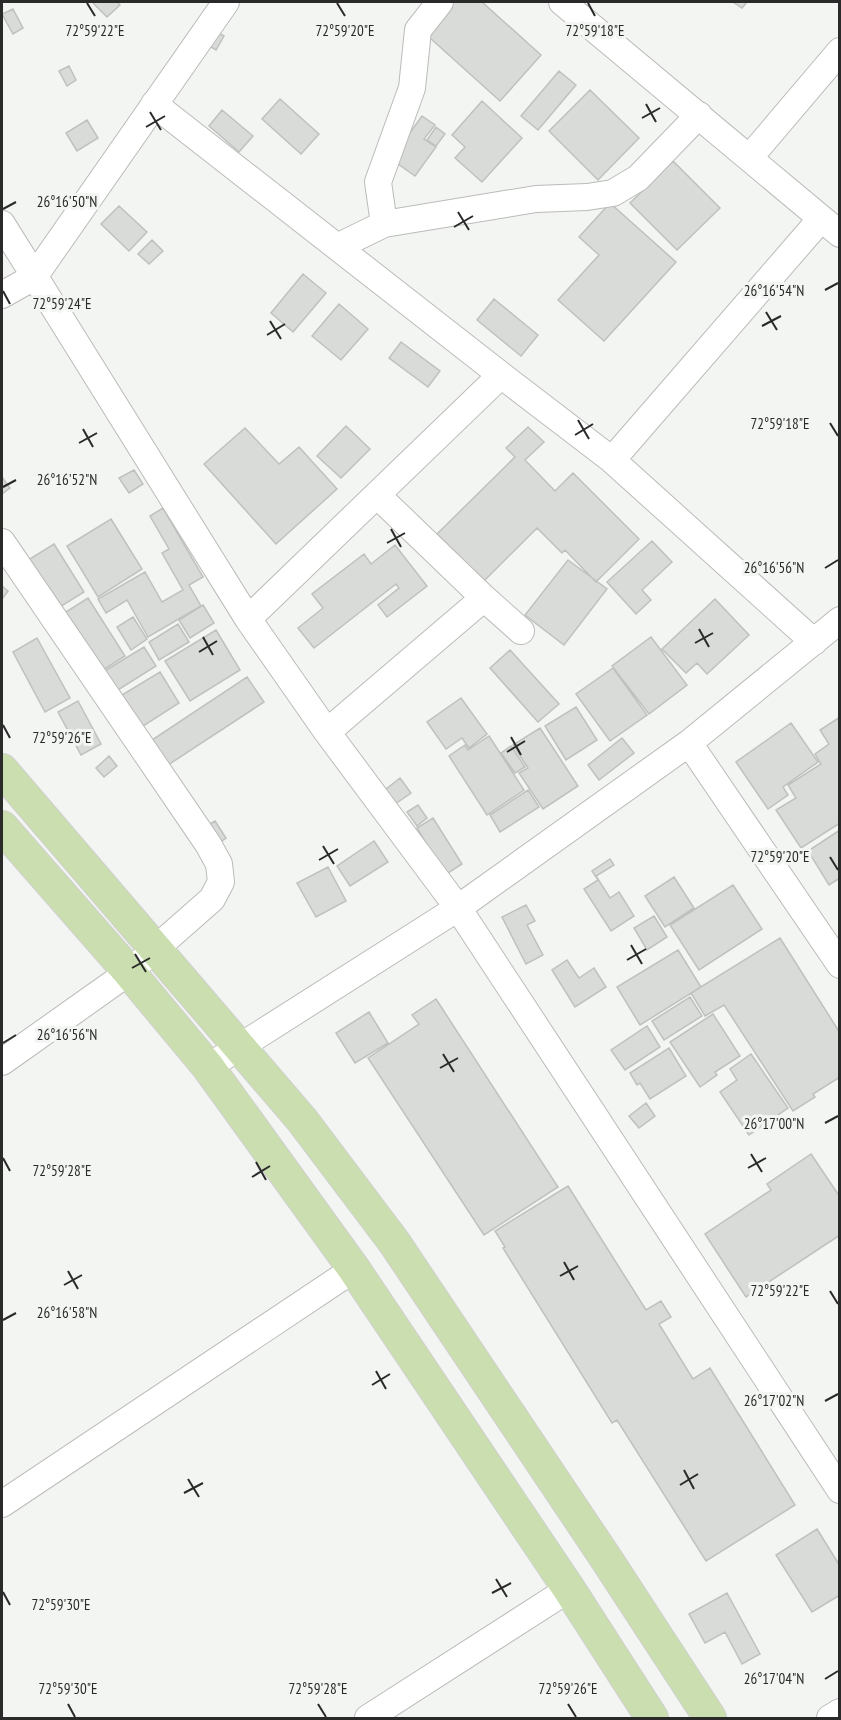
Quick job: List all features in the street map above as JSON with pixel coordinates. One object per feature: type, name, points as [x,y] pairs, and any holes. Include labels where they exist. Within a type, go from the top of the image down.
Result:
[{"type":"main road","points":[[2,770],[302,1120],[394,1242],[605,1557],[710,1719]]},
{"type":"main road","points":[[2,827],[129,972],[208,1067],[354,1269],[569,1589],[652,1719]]},
{"type":"street","points":[[2,296],[34,277],[226,2]]},
{"type":"street","points":[[384,224],[378,182],[395,141],[412,88],[418,30],[440,2]]},
{"type":"street","points":[[562,2],[830,227],[612,460]]},
{"type":"street","points":[[750,158],[840,51]]},
{"type":"street","points":[[154,104],[612,460],[814,642]]},
{"type":"street","points":[[337,247],[384,224],[536,199],[587,197],[613,193],[638,178],[699,115]]},
{"type":"street","points":[[2,224],[248,619],[327,732],[458,908],[840,1490]]},
{"type":"street","points":[[248,619],[501,375]]},
{"type":"street","points":[[377,495],[521,631]]},
{"type":"street","points":[[2,542],[208,844],[219,864],[221,882],[212,899],[129,972],[2,1062]]},
{"type":"street","points":[[327,732],[484,598]]},
{"type":"street","points":[[208,1067],[458,908],[689,743],[840,620]]},
{"type":"street","points":[[689,743],[840,965]]},
{"type":"street","points":[[2,1504],[354,1269]]},
{"type":"street","points":[[368,1719],[569,1589]]},
{"type":"street","points":[[830,1719],[840,1712]]},
{"type":"building","points":[[94,2],[117,2],[120,5],[107,17]]},
{"type":"building","points":[[445,2],[482,2],[541,55],[500,101],[420,29]]},
{"type":"building","points":[[733,2],[747,2],[742,8]]},
{"type":"building","points":[[13,9],[23,28],[13,34],[2,14]]},
{"type":"building","points":[[212,29],[224,36],[216,50],[203,42]]},
{"type":"building","points":[[69,66],[76,80],[67,86],[59,71]]},
{"type":"building","points":[[559,71],[576,85],[538,130],[521,116]]},
{"type":"building","points":[[590,90],[639,138],[598,180],[549,131]]},
{"type":"building","points":[[280,99],[319,134],[301,154],[262,119]]},
{"type":"building","points":[[482,101],[522,138],[482,182],[455,158],[465,147],[452,135]]},
{"type":"building","points":[[222,110],[253,136],[239,152],[209,126]]},
{"type":"building","points":[[422,116],[435,125],[424,139],[436,147],[415,176],[391,159]]},
{"type":"building","points":[[87,120],[98,138],[77,151],[66,133]]},
{"type":"building","points":[[436,127],[445,134],[436,146],[427,140]]},
{"type":"building","points":[[673,161],[720,208],[677,250],[630,203]]},
{"type":"building","points":[[610,203],[676,262],[604,341],[558,300],[599,255],[579,237]]},
{"type":"building","points":[[119,206],[147,232],[129,251],[101,224]]},
{"type":"building","points":[[152,240],[163,251],[149,264],[138,254]]},
{"type":"building","points":[[303,274],[326,293],[293,332],[271,313]]},
{"type":"building","points":[[494,299],[538,335],[521,356],[477,320]]},
{"type":"building","points":[[339,304],[368,329],[341,360],[312,336]]},
{"type":"building","points":[[401,342],[440,371],[428,387],[389,358]]},
{"type":"building","points":[[346,426],[370,449],[341,478],[317,456]]},
{"type":"building","points":[[528,427],[544,442],[525,460],[555,491],[573,473],[639,539],[596,582],[565,550],[562,553],[537,528],[484,581],[437,534],[515,457],[506,448]]},
{"type":"building","points":[[245,428],[279,464],[299,447],[337,489],[276,544],[204,464]]},
{"type":"building","points":[[134,470],[143,484],[129,493],[119,478]]},
{"type":"building","points":[[2,477],[10,488],[2,494]]},
{"type":"building","points":[[163,508],[203,577],[189,585],[201,606],[148,637],[127,600],[106,613],[98,599],[145,572],[162,602],[183,590],[162,553],[169,549],[150,516]]},
{"type":"building","points":[[111,519],[142,569],[98,597],[67,546]]},
{"type":"building","points":[[652,541],[672,562],[642,590],[651,600],[636,614],[607,582]]},
{"type":"building","points":[[54,544],[84,592],[55,610],[25,562]]},
{"type":"building","points":[[395,545],[427,586],[387,617],[378,605],[399,588],[396,584],[314,648],[298,628],[323,608],[312,594],[364,554],[371,564]]},
{"type":"building","points":[[568,560],[607,589],[564,645],[525,615]]},
{"type":"building","points":[[2,586],[8,591],[2,599]]},
{"type":"building","points":[[88,598],[125,656],[95,675],[58,617]]},
{"type":"building","points":[[715,599],[749,635],[707,674],[697,663],[686,673],[662,649]]},
{"type":"building","points":[[203,605],[214,623],[190,638],[179,620]]},
{"type":"building","points":[[133,617],[147,639],[131,650],[117,627]]},
{"type":"building","points":[[178,624],[189,642],[159,660],[149,642]]},
{"type":"building","points":[[216,630],[240,670],[190,701],[165,661]]},
{"type":"building","points":[[651,637],[687,685],[649,714],[612,666]]},
{"type":"building","points":[[37,638],[70,698],[45,712],[13,652]]},
{"type":"building","points":[[144,647],[156,666],[110,695],[98,675]]},
{"type":"building","points":[[510,650],[559,704],[538,722],[490,668]]},
{"type":"building","points":[[613,668],[647,715],[610,741],[576,694]]},
{"type":"building","points":[[160,672],[179,703],[137,730],[117,698]]},
{"type":"building","points":[[247,677],[264,702],[165,767],[149,742]]},
{"type":"building","points":[[461,698],[487,734],[469,748],[462,738],[446,749],[427,722]]},
{"type":"building","points":[[78,701],[101,744],[81,755],[58,712]]},
{"type":"building","points":[[576,707],[597,740],[566,760],[545,726]]},
{"type":"building","points":[[840,717],[840,823],[801,848],[776,810],[796,798],[788,785],[821,764],[815,754],[829,744],[820,730]]},
{"type":"building","points":[[791,723],[818,762],[783,787],[788,795],[768,809],[736,762]]},
{"type":"building","points":[[540,728],[578,786],[543,809],[519,773],[528,768],[513,745]]},
{"type":"building","points":[[489,736],[524,790],[487,815],[449,756],[465,745],[468,750]]},
{"type":"building","points":[[622,738],[634,753],[599,780],[588,765]]},
{"type":"building","points":[[511,746],[525,767],[515,773],[501,753]]},
{"type":"building","points":[[109,756],[117,766],[104,777],[96,768]]},
{"type":"building","points":[[400,778],[411,793],[395,804],[385,790]]},
{"type":"building","points":[[528,790],[539,807],[500,832],[490,815]]},
{"type":"building","points":[[418,805],[427,818],[417,826],[407,812]]},
{"type":"building","points":[[433,818],[462,864],[445,875],[417,828]]},
{"type":"building","points":[[215,821],[226,838],[214,847],[202,829]]},
{"type":"building","points":[[840,830],[840,878],[829,885],[808,851]]},
{"type":"building","points":[[374,841],[388,862],[350,886],[337,866]]},
{"type":"building","points":[[610,859],[614,865],[596,876],[610,898],[619,892],[634,916],[611,931],[584,889],[598,880],[592,871]]},
{"type":"building","points":[[328,867],[346,901],[316,917],[297,883]]},
{"type":"building","points":[[674,877],[694,908],[665,927],[645,896]]},
{"type":"building","points":[[733,885],[762,929],[699,970],[670,925]]},
{"type":"building","points":[[526,905],[535,921],[527,925],[543,955],[526,964],[502,917]]},
{"type":"building","points":[[654,916],[667,937],[647,950],[634,928]]},
{"type":"building","points":[[780,938],[840,1033],[840,1077],[813,1094],[815,1097],[793,1111],[724,1005],[705,1016],[691,993]]},
{"type":"building","points":[[678,950],[701,987],[640,1025],[617,987]]},
{"type":"building","points":[[567,960],[579,978],[594,968],[606,987],[575,1007],[552,970]]},
{"type":"building","points":[[690,997],[702,1016],[664,1040],[652,1021]]},
{"type":"building","points":[[436,999],[558,1187],[484,1235],[368,1058],[419,1024],[412,1015]]},
{"type":"building","points":[[369,1012],[388,1043],[355,1063],[336,1033]]},
{"type":"building","points":[[713,1014],[740,1056],[715,1072],[717,1075],[700,1087],[670,1042]]},
{"type":"building","points":[[647,1026],[660,1047],[625,1070],[611,1050]]},
{"type":"building","points":[[669,1048],[686,1076],[650,1099],[640,1083],[637,1085],[630,1073]]},
{"type":"building","points":[[751,1054],[788,1108],[749,1135],[720,1092],[737,1080],[730,1069]]},
{"type":"building","points":[[646,1103],[655,1116],[639,1128],[629,1116]]},
{"type":"building","points":[[811,1154],[840,1197],[840,1235],[746,1297],[705,1234],[771,1190],[767,1184]]},
{"type":"building","points":[[568,1186],[646,1310],[661,1301],[671,1317],[659,1324],[693,1379],[710,1368],[795,1505],[706,1561],[617,1420],[612,1423],[503,1248],[505,1247],[495,1231]]},
{"type":"building","points":[[817,1529],[840,1566],[840,1595],[812,1612],[776,1555]]},
{"type":"building","points":[[727,1593],[760,1654],[742,1664],[725,1632],[705,1643],[689,1614]]}]
